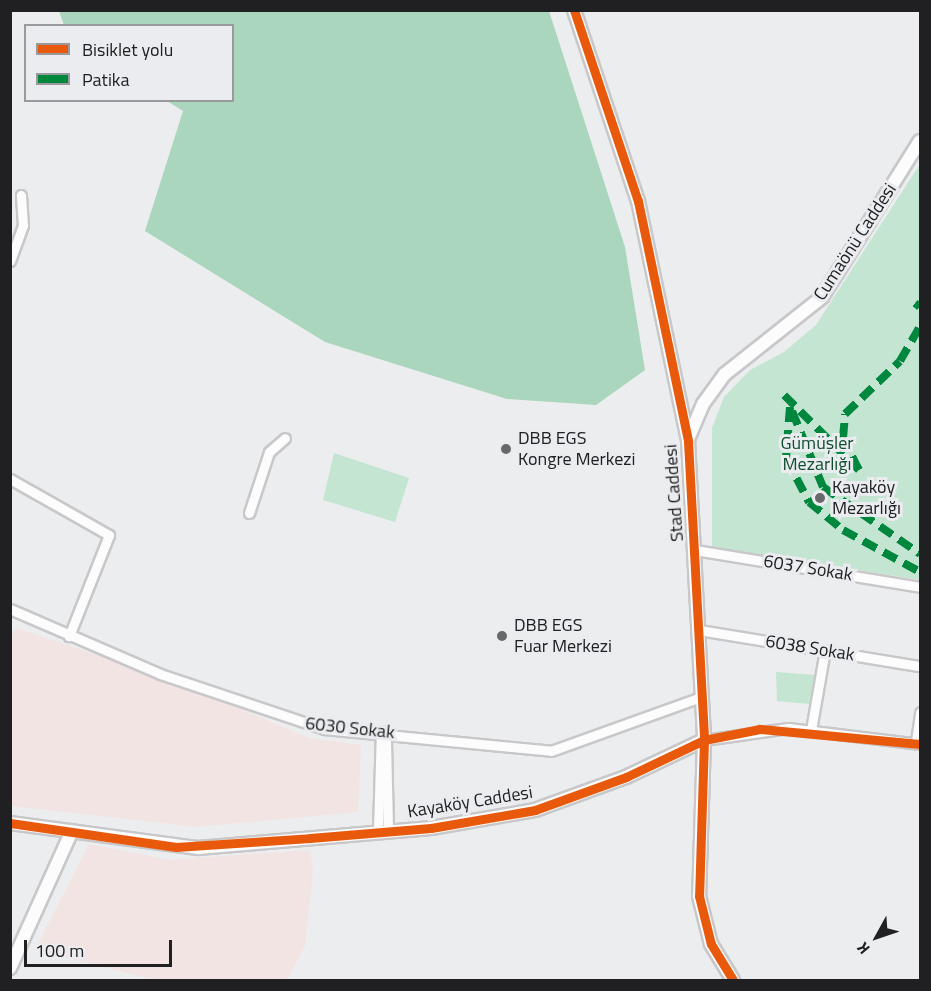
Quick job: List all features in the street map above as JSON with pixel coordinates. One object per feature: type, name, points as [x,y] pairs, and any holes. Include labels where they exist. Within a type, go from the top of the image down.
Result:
[{"type":"street","name":"Stad Caddesi","points":[[574,10],[638,201],[687,441],[704,740],[699,896],[711,944],[733,981]]},
{"type":"street","name":"Cumaönü Caddesi","points":[[687,441],[718,382],[822,297],[921,141]]},
{"type":"street","points":[[10,261],[23,225],[21,195]]},
{"type":"street","points":[[249,513],[269,452],[285,438]]},
{"type":"street","points":[[10,479],[109,535],[69,636]]},
{"type":"street","name":"6037 Sokak","points":[[695,550],[921,587]]},
{"type":"street","name":"6030 Sokak","points":[[10,609],[69,636],[303,724],[551,751],[701,697]]},
{"type":"street","name":"6038 Sokak","points":[[699,630],[921,666]]},
{"type":"street","points":[[811,730],[825,650]]},
{"type":"street","points":[[918,743],[921,712]]},
{"type":"street","name":"Kayaköy Caddesi","points":[[10,823],[198,848],[383,830],[535,810],[626,777],[704,740],[760,729],[811,730],[918,743]]},
{"type":"street","points":[[381,731],[383,830]]},
{"type":"street","points":[[11,967],[72,831]]},
{"type":"shaded area","points":[[16,628],[169,679],[309,738],[361,745],[358,812],[196,827],[11,806],[10,638]]},
{"type":"shaded area","points":[[89,844],[169,860],[310,850],[313,870],[305,946],[287,980],[155,980],[35,950]]},
{"type":"green space","points":[[59,11],[549,11],[625,247],[645,370],[596,405],[507,399],[325,342],[145,231],[183,111],[169,102],[234,102],[234,24],[64,24]]},
{"type":"green space","name":"Gümüşler Mezarlığı","points":[[920,164],[920,580],[712,547],[712,428],[724,397],[750,370],[784,352],[816,325]]},
{"type":"green space","points":[[334,453],[409,478],[395,522],[323,500]]},
{"type":"green space","points":[[776,672],[815,675],[809,704],[777,701]]},
{"type":"marked path","points":[[915,303],[920,307]]},
{"type":"marked path","points":[[784,395],[859,470],[843,438],[845,414],[900,361],[920,327]]},
{"type":"marked path","points":[[790,407],[786,458],[809,502],[843,530],[920,572]]},
{"type":"marked path","points":[[792,411],[823,487],[920,554]]},
{"type":"cycle path","points":[[574,10],[638,201],[688,441],[704,740],[699,896],[711,944],[733,980]]},
{"type":"cycle path","points":[[10,823],[176,847],[431,828],[535,810],[626,777],[704,740],[760,729],[920,744]]},
{"type":"place","name":"DBB EGS Kongre Merkezi","points":[[506,449]]},
{"type":"place","name":"Kayaköy Mezarlığı","points":[[820,498]]},
{"type":"place","name":"DBB EGS Fuar Merkezi","points":[[502,636]]}]
